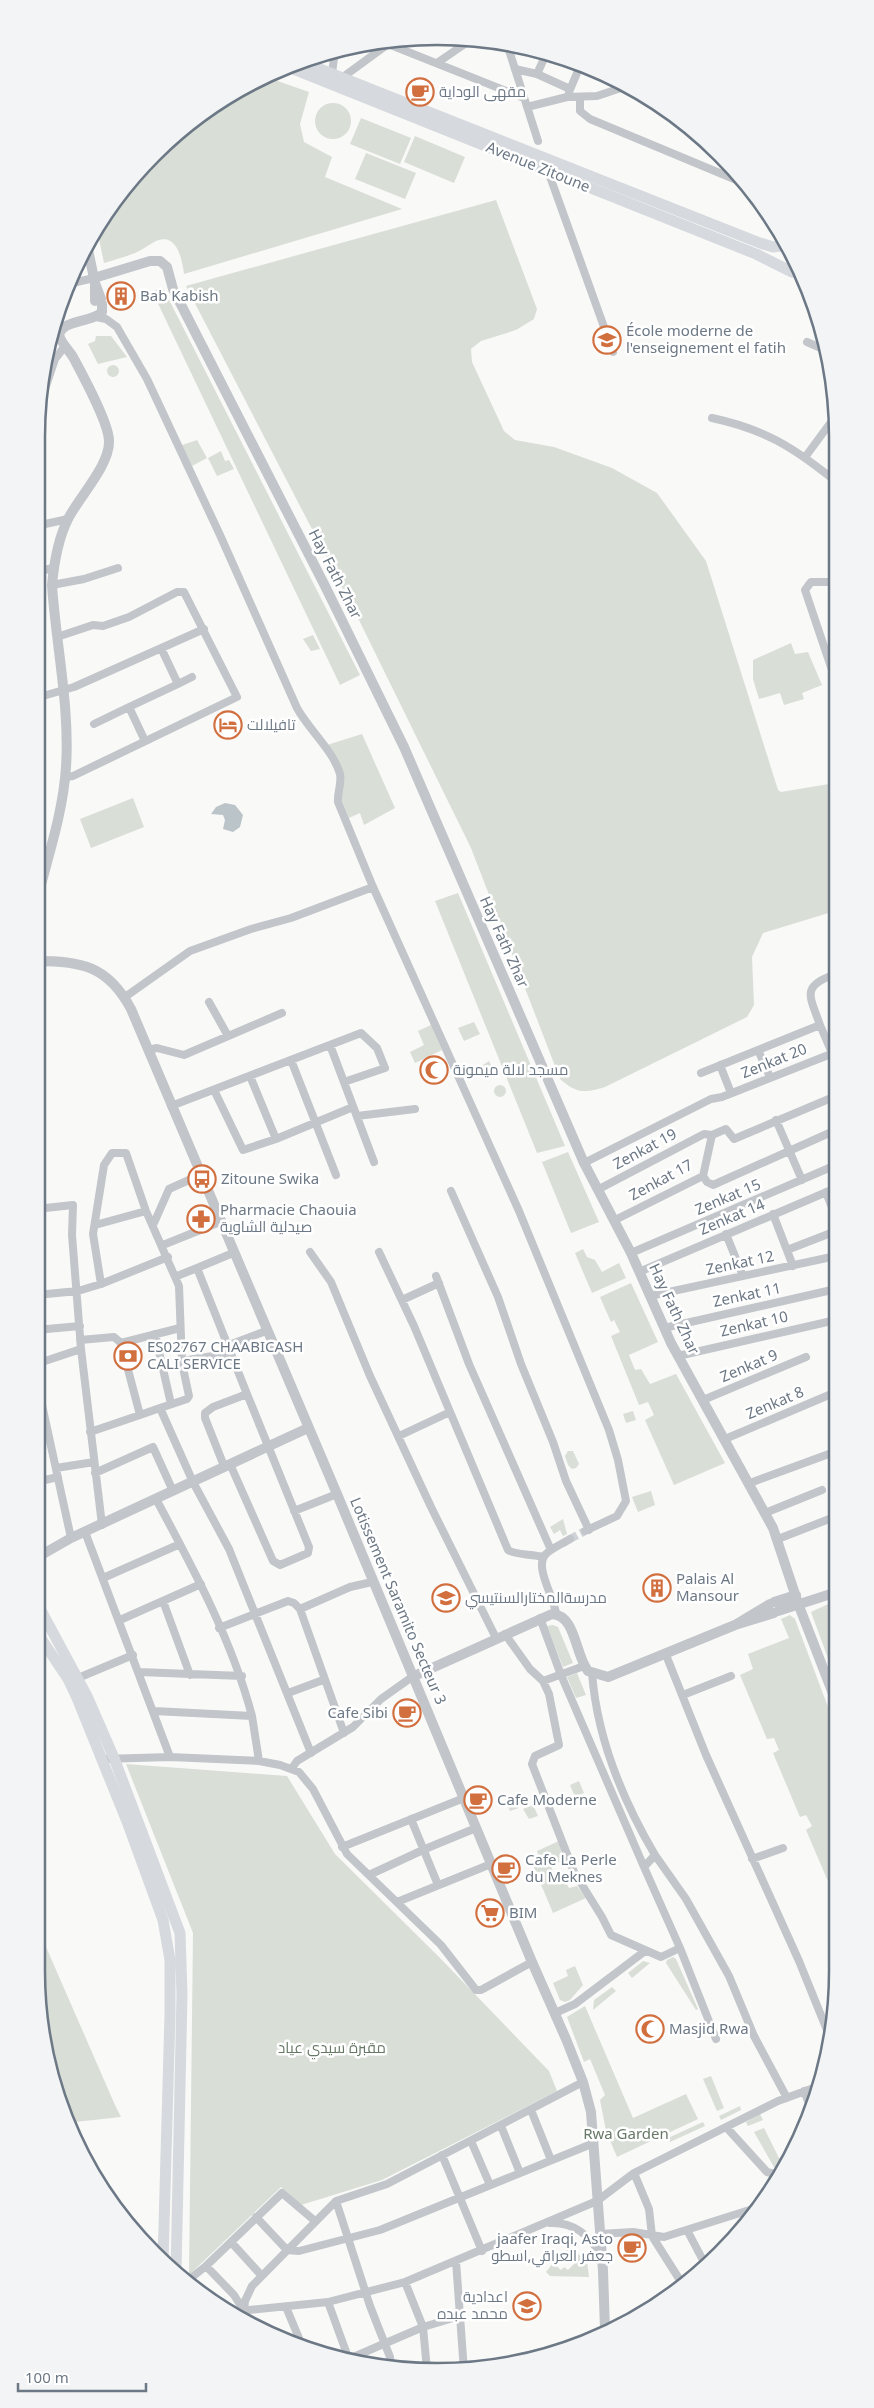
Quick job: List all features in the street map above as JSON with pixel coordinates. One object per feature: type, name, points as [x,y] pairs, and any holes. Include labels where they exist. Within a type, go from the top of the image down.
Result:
[{"type":"main road","name":"Avenue Zitoune","points":[[313,65],[760,243],[779,247]]},
{"type":"main road","name":"Avenue Zitoune","points":[[298,71],[756,254],[792,271]]},
{"type":"main road","points":[[783,254],[782,256],[789,264]]},
{"type":"main road","points":[[45,1618],[78,1678],[146,1855],[163,1920],[168,1945],[176,2014],[176,2263]]},
{"type":"main road","points":[[45,1644],[68,1679],[109,1759]]},
{"type":"main road","points":[[164,2251],[176,2014]]},
{"type":"street","points":[[437,62],[461,46]]},
{"type":"street","points":[[402,47],[524,98]]},
{"type":"street","points":[[343,77],[382,49]]},
{"type":"street","points":[[510,52],[538,141]]},
{"type":"street","points":[[332,72],[334,59]]},
{"type":"street","points":[[537,74],[543,60]]},
{"type":"street","points":[[515,68],[537,74],[569,93],[580,97],[591,98],[616,88]]},
{"type":"street","points":[[527,107],[569,93],[578,72]]},
{"type":"street","points":[[580,97],[580,111],[590,119],[731,178]]},
{"type":"street","points":[[548,171],[613,352]]},
{"type":"street","points":[[89,257],[99,302],[96,317]]},
{"type":"street","name":"Hay Fath Zhar","points":[[94,281],[150,261],[160,261],[167,267],[173,289],[320,577],[404,747],[584,1163],[615,1220],[678,1356],[750,1483],[778,1538],[799,1606],[829,1683]]},
{"type":"street","points":[[77,283],[94,281]]},
{"type":"street","points":[[60,330],[96,317],[106,319],[117,327],[146,380],[220,535],[297,708],[308,727],[327,750],[340,775],[338,802],[373,887],[519,1211],[608,1430],[618,1460],[626,1502],[618,1516],[587,1530],[566,1481],[554,1442],[521,1364],[498,1296],[452,1191]]},
{"type":"street","points":[[45,859],[63,796],[66,777],[63,690],[52,586],[53,568],[68,519],[106,456],[109,442],[107,428],[76,362],[58,337]]},
{"type":"street","points":[[807,342],[818,347]]},
{"type":"street","points":[[51,371],[55,359],[65,346]]},
{"type":"street","points":[[712,418],[743,424],[774,437],[806,456],[829,476]]},
{"type":"street","points":[[806,456],[829,425]]},
{"type":"street","points":[[45,524],[68,519]]},
{"type":"street","points":[[45,570],[53,568]]},
{"type":"street","points":[[52,586],[84,579],[118,568]]},
{"type":"street","points":[[829,582],[811,582],[805,590],[829,661]]},
{"type":"street","points":[[57,637],[93,625],[103,626],[129,617],[177,592],[186,595],[237,698],[73,776],[66,777]]},
{"type":"street","points":[[45,695],[63,690],[204,629]]},
{"type":"street","points":[[161,648],[178,684]]},
{"type":"street","points":[[94,724],[192,677]]},
{"type":"street","points":[[129,708],[145,741]]},
{"type":"street","points":[[125,997],[190,951],[251,928],[299,915],[373,887]]},
{"type":"street","name":"Lotissement Saramito Secteur 3","points":[[45,960],[84,964],[108,977],[125,997],[266,1332],[337,1494],[372,1582],[555,2013],[583,2082],[591,2112],[603,2271],[605,2325]]},
{"type":"street","points":[[829,976],[818,980],[811,989],[811,1000],[829,1042]]},
{"type":"street","points":[[209,1002],[228,1036]]},
{"type":"street","points":[[148,1050],[157,1048],[184,1055],[282,1013]]},
{"type":"street","points":[[701,1073],[820,1025]]},
{"type":"street","points":[[171,1106],[361,1033],[378,1048],[384,1068],[344,1082]]},
{"type":"street","points":[[330,1045],[374,1162]]},
{"type":"street","points":[[758,1050],[770,1077]]},
{"type":"street","name":"Zenkat 20","points":[[584,1163],[686,1110],[829,1054]]},
{"type":"street","points":[[291,1060],[336,1175]]},
{"type":"street","points":[[720,1065],[731,1093]]},
{"type":"street","points":[[250,1076],[276,1139]]},
{"type":"street","points":[[214,1090],[241,1150],[276,1139],[353,1107]]},
{"type":"street","points":[[708,1134],[726,1129],[731,1138],[734,1139],[829,1099]]},
{"type":"street","points":[[357,1116],[415,1109]]},
{"type":"street","points":[[776,1120],[802,1180]]},
{"type":"street","points":[[703,1176],[707,1182],[713,1185],[829,1133]]},
{"type":"street","name":"Zenkat 17","points":[[615,1220],[703,1176],[708,1134]]},
{"type":"street","name":"Zenkat 19","points":[[599,1190],[708,1134]]},
{"type":"street","points":[[90,1432],[189,1396],[183,1378],[180,1299],[177,1276],[154,1223],[146,1211],[126,1153],[112,1154],[104,1165],[95,1225],[94,1246],[101,1284]]},
{"type":"street","name":"Zenkat 15","points":[[631,1253],[829,1168]]},
{"type":"street","points":[[154,1223],[169,1189],[200,1175]]},
{"type":"street","name":"Zenkat 14","points":[[639,1272],[829,1191]]},
{"type":"street","points":[[826,1192],[829,1200]]},
{"type":"street","points":[[45,1208],[73,1205],[72,1235],[78,1291],[80,1340],[102,1525]]},
{"type":"street","points":[[95,1225],[146,1211]]},
{"type":"street","points":[[773,1214],[793,1266]]},
{"type":"street","points":[[163,1245],[220,1222]]},
{"type":"street","points":[[726,1234],[743,1276]]},
{"type":"street","points":[[787,1250],[829,1234]]},
{"type":"street","points":[[310,1252],[331,1282],[356,1344],[446,1538],[500,1636],[543,1681],[549,1694],[556,1720],[559,1745],[535,1756],[532,1761],[574,1872],[611,1935],[661,1958],[680,1948]]},
{"type":"street","points":[[379,1252],[402,1300],[508,1550],[517,1555],[527,1553],[543,1557]]},
{"type":"street","points":[[177,1276],[234,1253]]},
{"type":"street","points":[[45,1293],[78,1291],[101,1284],[168,1257]]},
{"type":"street","name":"Zenkat 12","points":[[650,1296],[829,1258]]},
{"type":"street","points":[[197,1268],[309,1550],[308,1553],[280,1564],[276,1564],[205,1418],[205,1414],[213,1407],[247,1394]]},
{"type":"street","points":[[402,1300],[438,1279],[469,1364],[513,1468],[551,1550]]},
{"type":"street","name":"Zenkat 11","points":[[664,1328],[829,1292]]},
{"type":"street","name":"Zenkat 10","points":[[678,1356],[829,1322]]},
{"type":"street","points":[[45,1329],[80,1326]]},
{"type":"street","points":[[121,1343],[180,1328]]},
{"type":"street","points":[[182,1361],[230,1349],[266,1332]]},
{"type":"street","points":[[155,1334],[171,1404]]},
{"type":"street","points":[[80,1340],[114,1337],[121,1343],[140,1415]]},
{"type":"street","points":[[45,1361],[81,1349]]},
{"type":"street","name":"Zenkat 9","points":[[703,1400],[806,1357]]},
{"type":"street","name":"Zenkat 8","points":[[725,1439],[829,1395]]},
{"type":"street","points":[[160,1408],[193,1482],[229,1549],[311,1753]]},
{"type":"street","points":[[399,1436],[450,1412]]},
{"type":"street","points":[[45,1417],[70,1538]]},
{"type":"street","points":[[45,1550],[102,1525],[308,1428]]},
{"type":"street","points":[[95,1473],[153,1447],[173,1491]]},
{"type":"street","points":[[750,1483],[829,1454]]},
{"type":"street","points":[[56,1468],[94,1462]]},
{"type":"street","points":[[45,1480],[58,1478]]},
{"type":"street","points":[[765,1513],[822,1490]]},
{"type":"street","points":[[294,1511],[337,1494]]},
{"type":"street","points":[[156,1499],[201,1584],[242,1676],[252,1716],[259,1761]]},
{"type":"street","points":[[778,1538],[829,1519]]},
{"type":"street","points":[[85,1532],[140,1672],[170,1757]]},
{"type":"street","points":[[556,1614],[556,1604],[541,1568],[543,1557],[570,1539]]},
{"type":"street","points":[[103,1578],[180,1544]]},
{"type":"street","points":[[300,1609],[350,1587],[372,1582]]},
{"type":"street","points":[[120,1620],[201,1584]]},
{"type":"street","points":[[556,1614],[567,1623],[584,1666],[592,1673],[608,1677],[666,1655],[774,1608],[796,1595]]},
{"type":"street","points":[[774,1608],[799,1606],[829,1595]]},
{"type":"street","points":[[219,1628],[288,1600],[294,1603],[300,1609],[323,1680],[344,1733]]},
{"type":"street","points":[[163,1601],[190,1675]]},
{"type":"street","points":[[292,1768],[297,1761],[344,1733],[381,1699],[412,1677],[540,1618],[556,1614]]},
{"type":"street","points":[[540,1618],[562,1675],[680,1948],[716,2040]]},
{"type":"street","points":[[78,1678],[133,1655]]},
{"type":"street","points":[[666,1655],[706,1755],[799,1961],[825,2026]]},
{"type":"street","points":[[543,1681],[584,1666]]},
{"type":"street","points":[[140,1672],[242,1676]]},
{"type":"street","points":[[592,1673],[594,1702],[618,1783],[636,1823],[655,1855],[686,1899],[729,1976],[754,2036],[787,2098]]},
{"type":"street","points":[[683,1695],[731,1676]]},
{"type":"street","points":[[288,1693],[323,1680]]},
{"type":"street","points":[[154,1711],[252,1716]]},
{"type":"street","points":[[109,1759],[170,1757],[259,1761],[292,1768],[306,1778],[313,1789],[342,1847],[441,1945],[476,1990],[481,1990],[532,1962]]},
{"type":"street","points":[[342,1847],[464,1798]]},
{"type":"street","points":[[411,1818],[438,1885]]},
{"type":"street","points":[[369,1875],[476,1828]]},
{"type":"street","points":[[752,1859],[783,1848]]},
{"type":"street","points":[[644,1867],[655,1855]]},
{"type":"street","points":[[397,1902],[491,1864]]},
{"type":"street","points":[[555,2013],[575,2004],[645,1951]]},
{"type":"street","points":[[244,2311],[248,2292],[261,2274],[288,2250],[336,2201],[387,2184],[583,2082]]},
{"type":"street","points":[[244,2311],[328,2302],[405,2282],[597,2201],[634,2174],[787,2098],[811,2089]]},
{"type":"street","points":[[804,2091],[807,2099]]},
{"type":"street","points":[[531,2110],[551,2160]]},
{"type":"street","points":[[501,2126],[520,2173]]},
{"type":"street","points":[[727,2128],[768,2172],[772,2173]]},
{"type":"street","points":[[471,2140],[490,2185]]},
{"type":"street","points":[[256,2217],[288,2250],[294,2252],[380,2230],[594,2143]]},
{"type":"street","points":[[442,2155],[482,2251]]},
{"type":"street","points":[[634,2174],[649,2208],[652,2236],[679,2279]]},
{"type":"street","points":[[192,2277],[282,2193],[315,2222]]},
{"type":"street","points":[[336,2201],[390,2360]]},
{"type":"street","points":[[600,2234],[633,2232],[664,2237],[744,2215]]},
{"type":"street","points":[[540,2225],[558,2223],[580,2231],[597,2248],[603,2271]]},
{"type":"street","points":[[687,2230],[702,2259]]},
{"type":"street","points":[[304,2234],[311,2248]]},
{"type":"street","points":[[231,2242],[261,2274]]},
{"type":"street","points":[[456,2261],[463,2362]]},
{"type":"street","points":[[206,2266],[234,2295],[244,2311]]},
{"type":"street","points":[[405,2282],[423,2327],[426,2363]]},
{"type":"street","points":[[328,2302],[348,2352]]},
{"type":"street","points":[[286,2307],[296,2336]]},
{"type":"street","points":[[359,2355],[386,2345],[423,2327],[460,2316]]},
{"type":"green space","points":[[275,80],[309,92],[300,124],[304,142],[332,157],[325,177],[402,209],[184,274],[177,248],[169,240],[163,239],[135,253],[104,263],[99,239],[111,219],[142,179],[198,126],[219,111]]},
{"type":"green space","points":[[333,103],[340,104],[346,108],[350,114],[350,128],[346,134],[340,138],[333,139],[326,138],[320,134],[316,128],[315,121],[316,114],[320,108],[326,104]]},
{"type":"green space","points":[[361,118],[411,138],[400,164],[350,144]]},
{"type":"green space","points":[[415,136],[465,157],[454,183],[404,162]]},
{"type":"green space","points":[[366,153],[416,173],[405,199],[355,179]]},
{"type":"green space","points":[[496,200],[537,309],[534,319],[516,330],[481,341],[471,349],[472,362],[504,431],[515,440],[554,447],[612,468],[657,493],[706,561],[778,790],[781,792],[829,784],[829,913],[763,933],[752,957],[754,1005],[747,1017],[605,1087],[581,1091],[576,1090],[560,1079],[471,848],[357,616],[186,286]]},
{"type":"green space","points":[[163,288],[360,675],[340,685],[152,291]]},
{"type":"green space","points":[[96,336],[111,336],[127,357],[98,364],[88,344],[95,341]]},
{"type":"green space","points":[[115,365],[118,366],[118,376],[111,377],[108,376],[107,369],[108,366]]},
{"type":"green space","points":[[197,440],[207,458],[192,466],[182,445]]},
{"type":"green space","points":[[221,451],[225,461],[229,460],[234,469],[217,476],[208,458]]},
{"type":"green space","points":[[313,635],[320,649],[311,651],[303,639]]},
{"type":"green space","points":[[791,643],[795,654],[808,652],[822,685],[802,693],[804,699],[784,705],[780,693],[759,699],[753,679],[753,660]]},
{"type":"green space","points":[[362,734],[395,808],[364,825],[360,813],[349,818],[340,796],[343,776],[327,745]]},
{"type":"green space","points":[[133,798],[144,827],[91,848],[80,819]]},
{"type":"green space","points":[[458,893],[565,1146],[537,1153],[435,901]]},
{"type":"green space","points":[[474,1022],[480,1034],[464,1041],[458,1028]]},
{"type":"green space","points":[[431,1025],[442,1050],[415,1063],[410,1052],[424,1045],[418,1031]]},
{"type":"green space","points":[[489,1061],[495,1073],[489,1077],[483,1065]]},
{"type":"green space","points":[[500,1085],[506,1091],[500,1097],[494,1091]]},
{"type":"green space","points":[[568,1152],[599,1222],[571,1233],[542,1162]]},
{"type":"green space","points":[[583,1249],[587,1257],[595,1260],[602,1272],[619,1263],[626,1278],[592,1293],[575,1253]]},
{"type":"green space","points":[[631,1283],[658,1342],[629,1355],[635,1370],[641,1369],[650,1384],[676,1374],[725,1463],[674,1485],[645,1420],[654,1415],[648,1402],[639,1405],[611,1336],[620,1332],[614,1320],[611,1322],[600,1297]]},
{"type":"green space","points":[[633,1411],[636,1420],[626,1423],[623,1414]]},
{"type":"green space","points":[[568,1451],[573,1451],[579,1464],[576,1468],[572,1469],[568,1465],[565,1456]]},
{"type":"green space","points":[[651,1491],[655,1505],[638,1512],[632,1497]]},
{"type":"green space","points":[[563,1519],[567,1534],[563,1536],[560,1530],[554,1534],[550,1527]]},
{"type":"green space","points":[[829,1604],[829,1661],[811,1612]]},
{"type":"green space","points":[[790,1615],[795,1619],[829,1710],[829,1884],[806,1830],[812,1826],[806,1815],[800,1817],[773,1753],[779,1750],[774,1738],[767,1739],[740,1675],[753,1669],[748,1654],[789,1638],[781,1619]]},
{"type":"green space","points":[[553,1625],[558,1627],[573,1663],[563,1667],[547,1626]]},
{"type":"green space","points":[[577,1673],[586,1695],[576,1698],[567,1677]]},
{"type":"green space","name":"مقبرة سيدي عياد","points":[[126,1764],[287,1776],[335,1854],[439,1957],[549,2071],[557,2091],[382,2180],[301,2205],[281,2187],[189,2275],[193,1933]]},
{"type":"green space","points":[[579,1781],[584,1793],[575,1797],[570,1785]]},
{"type":"green space","points":[[516,1795],[519,1808],[510,1811],[505,1799]]},
{"type":"green space","points":[[533,1805],[538,1816],[529,1819],[523,1809]]},
{"type":"green space","points":[[559,1841],[564,1860],[551,1866],[555,1876],[561,1874],[569,1888],[577,1886],[586,1898],[553,1913],[532,1863],[540,1859],[537,1851]]},
{"type":"green space","points":[[45,1945],[115,2105],[121,2117],[75,2122],[58,2072],[48,2022]]},
{"type":"green space","points":[[673,1957],[676,1959],[698,2009],[696,2010],[666,1963],[667,1960]]},
{"type":"green space","points":[[643,1961],[650,1963],[632,1978],[628,1973]]},
{"type":"green space","points":[[575,1966],[583,1985],[570,2000],[565,2002],[560,2000],[553,1983],[568,1976],[566,1970]]},
{"type":"green space","points":[[612,1987],[616,1991],[593,2010],[594,2000]]},
{"type":"green space","name":"Rwa Garden","points":[[585,2006],[633,2118],[686,2094],[698,2119],[617,2157],[606,2131],[600,2100],[605,2095],[590,2059],[584,2062],[567,2017]]},
{"type":"green space","points":[[711,2076],[724,2108],[717,2111],[703,2079]]},
{"type":"green space","points":[[740,2106],[741,2110],[721,2120],[719,2116]]},
{"type":"green space","points":[[760,2114],[763,2120],[748,2126],[746,2122]]},
{"type":"green space","points":[[703,2122],[705,2126],[670,2142],[668,2138]]},
{"type":"green space","points":[[764,2128],[779,2158],[781,2157],[775,2169],[754,2132]]},
{"type":"green space","points":[[568,2246],[587,2261],[589,2277],[550,2276],[546,2272],[553,2263],[561,2270],[564,2267],[568,2270],[575,2263],[575,2259],[565,2250]]},
{"type":"shaded area","points":[[225,803],[235,805],[243,815],[240,827],[233,832],[223,829],[225,820],[223,815],[211,814],[216,807]]},
{"type":"tunnel","points":[[570,1539],[585,1531]]},
{"type":"place","name":"مقهى الوداية","points":[[420,92]]},
{"type":"place","name":"Bab Kabish","points":[[121,296]]},
{"type":"place","name":"École moderne de l'enseignement el fatih","points":[[607,340]]},
{"type":"place","name":"تافيلالت","points":[[228,725]]},
{"type":"place","name":"مسجد لالة ميمونة","points":[[434,1070]]},
{"type":"place","name":"Zitoune Swika","points":[[202,1179]]},
{"type":"place","name":"Pharmacie Chaouia صيدلية الشاوية","points":[[201,1219]]},
{"type":"place","name":"ES02767 CHAABICASH CALI SERVICE","points":[[128,1356]]},
{"type":"place","name":"Palais Al Mansour","points":[[657,1588]]},
{"type":"place","name":"مدرسةالمختارالسنتيسي","points":[[446,1598]]},
{"type":"place","name":"Cafe Sibi","points":[[407,1713]]},
{"type":"place","name":"Cafe Moderne","points":[[478,1800]]},
{"type":"place","name":"Cafe La Perle du Meknes","points":[[506,1869]]},
{"type":"place","name":"BIM","points":[[490,1913]]},
{"type":"place","name":"Masjid Rwa","points":[[650,2029]]},
{"type":"place","name":"jaafer Iraqi, Asto جعفر العراقي,اسطو","points":[[632,2248]]},
{"type":"place","name":"اعدادية محمد عبده","points":[[527,2306]]}]
